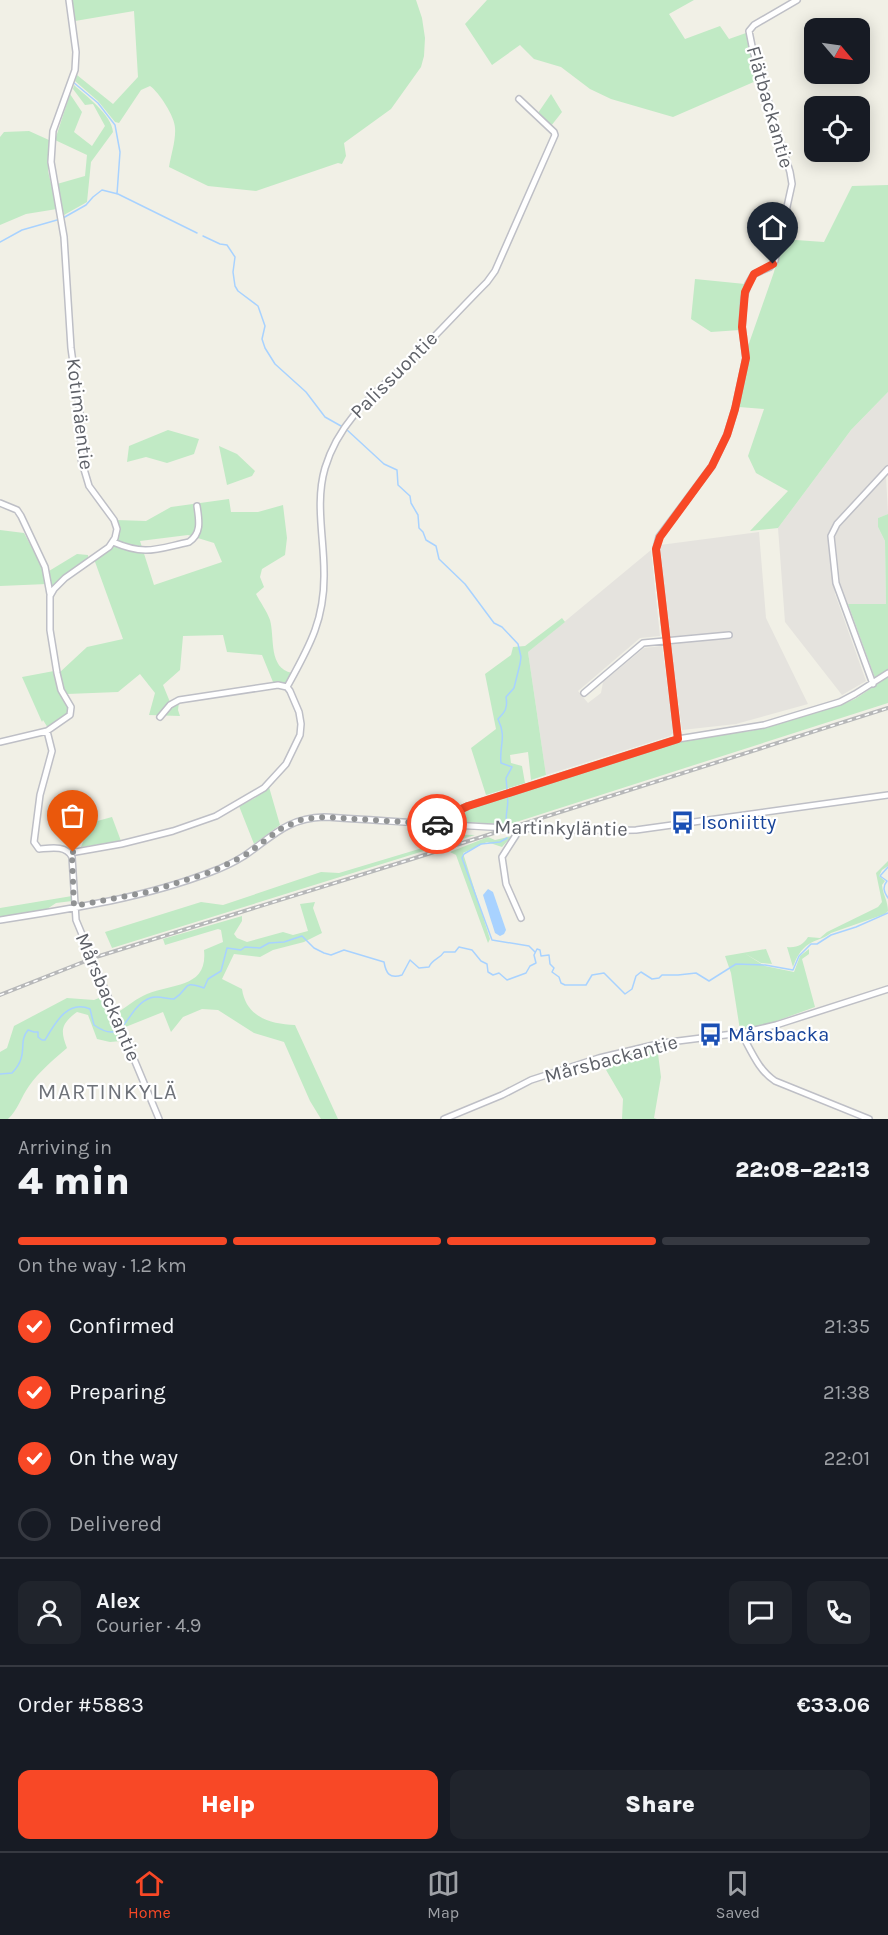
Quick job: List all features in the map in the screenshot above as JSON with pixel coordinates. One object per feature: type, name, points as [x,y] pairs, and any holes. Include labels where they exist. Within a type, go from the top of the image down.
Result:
[{"type":"street","name":"Kotimäentie","points":[[69,0],[76,52],[75,70],[53,131],[51,162],[64,237],[71,348],[80,414],[81,459],[89,486],[114,520],[117,529],[113,542]]},
{"type":"street","name":"Flätbackantie","points":[[678,739],[655,554],[657,543],[681,505],[712,466],[727,435],[746,358],[742,327],[745,292],[754,274],[770,267],[775,261],[792,184],[749,31],[754,25],[797,0]]},
{"type":"street","name":"Palissuontie","points":[[287,687],[305,657],[318,623],[324,573],[321,494],[324,471],[336,440],[354,414],[423,348],[495,271],[555,135],[519,99]]},
{"type":"street","points":[[873,684],[836,583],[831,536],[837,524],[888,469]]},
{"type":"street","points":[[0,503],[16,510],[21,516],[45,567],[49,582],[50,630],[57,673],[61,690],[70,704],[71,711],[70,715],[47,731],[0,742]]},
{"type":"street","points":[[50,596],[54,588],[65,578],[113,542],[133,550],[146,551],[189,542],[196,537],[199,531],[197,506]]},
{"type":"street","points":[[584,693],[643,644],[729,635]]},
{"type":"street","points":[[454,825],[457,811],[468,806],[678,739],[764,725],[840,702],[888,673]]},
{"type":"street","points":[[47,731],[52,751],[40,795],[34,842],[39,849],[58,848],[70,853],[121,844],[173,831],[216,816],[264,788],[286,764],[300,735],[302,724],[287,687],[269,686],[190,697],[170,705],[160,717]]},
{"type":"street","name":"Martinkyläntie","points":[[0,920],[148,892],[211,872],[244,856],[282,828],[303,819],[324,817],[518,828],[636,830],[888,795]]},
{"type":"street","points":[[518,828],[518,832],[502,857],[506,884],[521,918]]},
{"type":"street","name":"Mårsbackantie","points":[[70,853],[74,906],[81,933],[159,1119]]},
{"type":"street","name":"Mårsbackantie","points":[[444,1119],[502,1095],[531,1080],[588,1061],[662,1043],[741,1033],[776,1025],[888,989]]},
{"type":"street","points":[[741,1033],[767,1077],[869,1119]]},
{"type":"shaded area","points":[[888,392],[888,466],[828,533],[835,594],[866,681],[842,695],[785,622],[778,528],[851,430]]},
{"type":"shaded area","points":[[886,476],[888,514],[878,518],[878,527],[885,541],[886,604],[848,604],[840,582],[835,537],[839,527]]},
{"type":"shaded area","points":[[759,532],[766,618],[808,704],[736,724],[682,730],[670,644],[731,637],[729,632],[669,637],[660,545]]},
{"type":"shaded area","points":[[651,550],[660,636],[640,638],[578,691],[588,703],[601,693],[603,682],[644,648],[662,646],[674,732],[670,736],[546,775],[528,652]]},
{"type":"green space","points":[[71,0],[416,0],[425,38],[424,56],[421,67],[391,109],[344,143],[346,156],[342,164],[338,163],[256,191],[208,186],[169,167],[175,137],[174,123],[166,105],[150,86],[141,90],[119,123],[115,122],[98,101],[75,81],[77,75],[113,104],[138,77],[134,11],[75,21]]},
{"type":"green space","points":[[487,0],[694,0],[669,14],[685,39],[720,26],[729,39],[746,33],[756,81],[673,117],[611,99],[590,89],[561,67],[534,59],[520,45],[492,65],[465,24]]},
{"type":"green space","points":[[74,85],[91,100],[108,119],[113,132],[91,162],[87,202],[64,215],[57,184],[85,176],[87,155],[55,140],[70,94],[82,112],[74,132],[92,146],[105,126],[93,104],[85,105],[73,89]]},
{"type":"green space","points":[[551,94],[562,112],[551,126],[538,113]]},
{"type":"green space","points":[[29,131],[49,140],[48,171],[57,209],[26,214],[0,225],[0,137],[4,132]]},
{"type":"green space","points":[[888,185],[888,392],[851,430],[778,528],[750,531],[788,491],[756,473],[748,456],[764,409],[739,407],[749,357],[747,349],[774,272],[782,239],[824,242],[852,186]]},
{"type":"green space","points":[[695,279],[745,284],[741,298],[740,330],[711,332],[691,319]]},
{"type":"green space","points":[[168,430],[199,439],[194,454],[167,463],[146,457],[127,462],[129,446]]},
{"type":"green space","points":[[219,446],[237,454],[255,471],[252,476],[227,485]]},
{"type":"green space","points":[[229,499],[231,512],[258,512],[283,505],[287,538],[285,555],[262,569],[260,577],[264,587],[256,594],[270,620],[276,659],[284,670],[292,673],[285,684],[273,682],[262,655],[227,652],[223,635],[183,636],[180,670],[163,685],[170,702],[179,702],[180,716],[149,715],[155,693],[140,674],[118,692],[67,694],[63,689],[59,673],[87,647],[123,639],[94,559],[116,540],[116,520],[146,521],[171,507]],"holes":[[[188,535],[214,543],[222,562],[154,585],[140,541]]]},
{"type":"green space","points":[[888,514],[888,670],[875,678],[848,604],[886,604],[885,541],[878,527],[878,518]]},
{"type":"green space","points":[[0,530],[24,533],[43,568],[47,584],[0,586]]},
{"type":"green space","points":[[77,554],[88,555],[88,559],[51,588],[49,571]]},
{"type":"green space","points":[[562,618],[565,622],[528,652],[546,775],[531,780],[528,752],[510,755],[511,763],[522,766],[525,783],[486,795],[471,748],[496,729],[485,674],[511,655],[513,647],[525,646]]},
{"type":"green space","points":[[54,671],[69,710],[68,714],[48,728],[43,720],[42,722],[22,677]]},
{"type":"green space","points":[[888,677],[888,703],[510,824],[459,822],[462,811],[687,739],[751,731],[838,706],[855,699]]},
{"type":"green space","points":[[269,787],[280,825],[254,844],[239,806],[255,798]]},
{"type":"green space","points":[[112,817],[121,841],[81,847],[90,823]]},
{"type":"green space","points":[[435,834],[475,835],[112,948],[105,932],[201,902],[223,905],[321,872],[339,873],[429,846],[439,837]]},
{"type":"green space","points":[[512,836],[502,847],[487,842],[463,853],[490,939],[488,943],[456,855],[450,852],[488,837],[495,840]]},
{"type":"green space","points":[[888,861],[888,866],[879,876],[885,881],[882,885],[888,911],[812,942],[801,951],[793,967],[787,947],[799,945],[808,937],[820,938],[827,932],[878,907],[882,902],[876,873]]},
{"type":"green space","points":[[72,896],[72,901],[56,903],[47,909],[0,917],[0,908]]},
{"type":"green space","points":[[315,902],[313,908],[322,933],[304,942],[273,950],[260,957],[234,954],[222,979],[242,989],[248,1006],[261,1017],[268,1021],[295,1025],[338,1119],[321,1119],[310,1101],[284,1042],[254,1033],[218,1010],[202,1009],[183,1017],[171,1032],[163,1012],[123,1028],[118,1012],[147,994],[195,978],[204,962],[204,950],[223,942],[221,930],[218,929],[165,945],[163,939],[242,916],[242,921],[234,934],[237,938],[247,942],[283,932],[293,935],[308,931],[300,904]]},
{"type":"green space","points":[[766,949],[772,964],[761,963],[744,953],[765,966],[794,972],[800,956],[809,949],[809,954],[802,959],[815,1007],[771,1023],[740,1030],[731,973],[725,956]]},
{"type":"green space","points":[[104,996],[121,1041],[110,1042],[97,1039],[88,1015],[77,1012],[63,1028],[67,1048],[33,1081],[8,1119],[0,1119],[0,1052],[7,1048],[14,1026],[67,998],[94,1000]]},
{"type":"green space","points":[[657,1046],[661,1077],[654,1118],[657,1119],[622,1119],[623,1099],[602,1063],[603,1059]]},
{"type":"water","points":[[488,889],[493,892],[506,930],[500,936],[495,933],[483,895]]},
{"type":"waterway","points":[[73,82],[98,103],[115,125],[120,152],[117,194]]},
{"type":"waterway","points":[[63,218],[86,205],[102,190],[118,194],[197,233]]},
{"type":"waterway","points":[[0,242],[22,230],[57,220]]},
{"type":"waterway","points":[[203,236],[227,245],[235,257],[233,272],[235,286],[238,291],[258,306],[265,326],[262,339],[275,364],[306,392],[325,417],[341,426]]},
{"type":"waterway","points":[[346,429],[384,464],[397,470],[398,485],[410,496],[418,515],[419,528],[426,540],[436,546],[439,559],[465,584],[494,623],[502,627],[518,644],[521,657],[514,688],[506,697],[505,710],[498,719],[502,737],[501,763],[512,767],[506,778],[507,789]]},
{"type":"waterway","points":[[507,796],[507,824]]},
{"type":"waterway","points":[[507,838],[500,842],[481,844],[464,854],[462,858],[492,940],[529,946],[535,952]]},
{"type":"waterway","points":[[888,867],[880,876],[887,881],[884,890],[888,898]]},
{"type":"waterway","points":[[0,1074],[12,1073],[21,1060],[23,1040],[28,1030],[38,1032],[38,1037],[45,1040],[63,1014],[75,1007],[82,1007],[90,1009],[94,1025],[105,1031],[113,1032],[125,1024],[141,1003],[150,998],[174,999],[189,985],[204,988],[208,979],[221,971],[227,948],[241,950],[245,947],[260,948],[269,943],[284,942],[302,936],[314,948],[324,953],[331,955],[344,950],[384,962],[387,972],[394,976],[402,975],[410,960],[419,968],[429,967],[444,952],[455,952],[459,947],[472,950],[481,961],[487,964],[488,972],[493,975],[499,973],[507,980],[526,973],[530,966],[536,963],[534,955],[537,949],[540,950],[541,956],[549,955],[550,964],[554,968],[552,972],[559,977],[561,983],[586,985],[592,975],[604,973],[625,994],[632,989],[636,976],[641,972],[652,979],[662,975],[696,973],[709,981],[736,964],[765,965],[793,970],[799,956],[811,944],[817,944],[831,935],[888,913]]},
{"type":"railway","points":[[0,995],[96,957],[888,708]]},
{"type":"way so far","points":[[73,852],[70,853],[74,906],[148,892],[211,872],[244,856],[282,828],[303,819],[324,817],[437,824]]},
{"type":"place","name":"Isoniitty","points":[[683,822]]},
{"type":"place","name":"Mårsbacka","points":[[710,1034]]},
{"type":"district","name":"MARTINKYLÄ","points":[[108,1092]]},
{"type":"route","points":[[437,824],[454,825],[457,811],[468,806],[678,739],[655,554],[657,543],[681,505],[712,466],[727,435],[746,358],[742,327],[745,292],[751,277],[773,264]]}]
